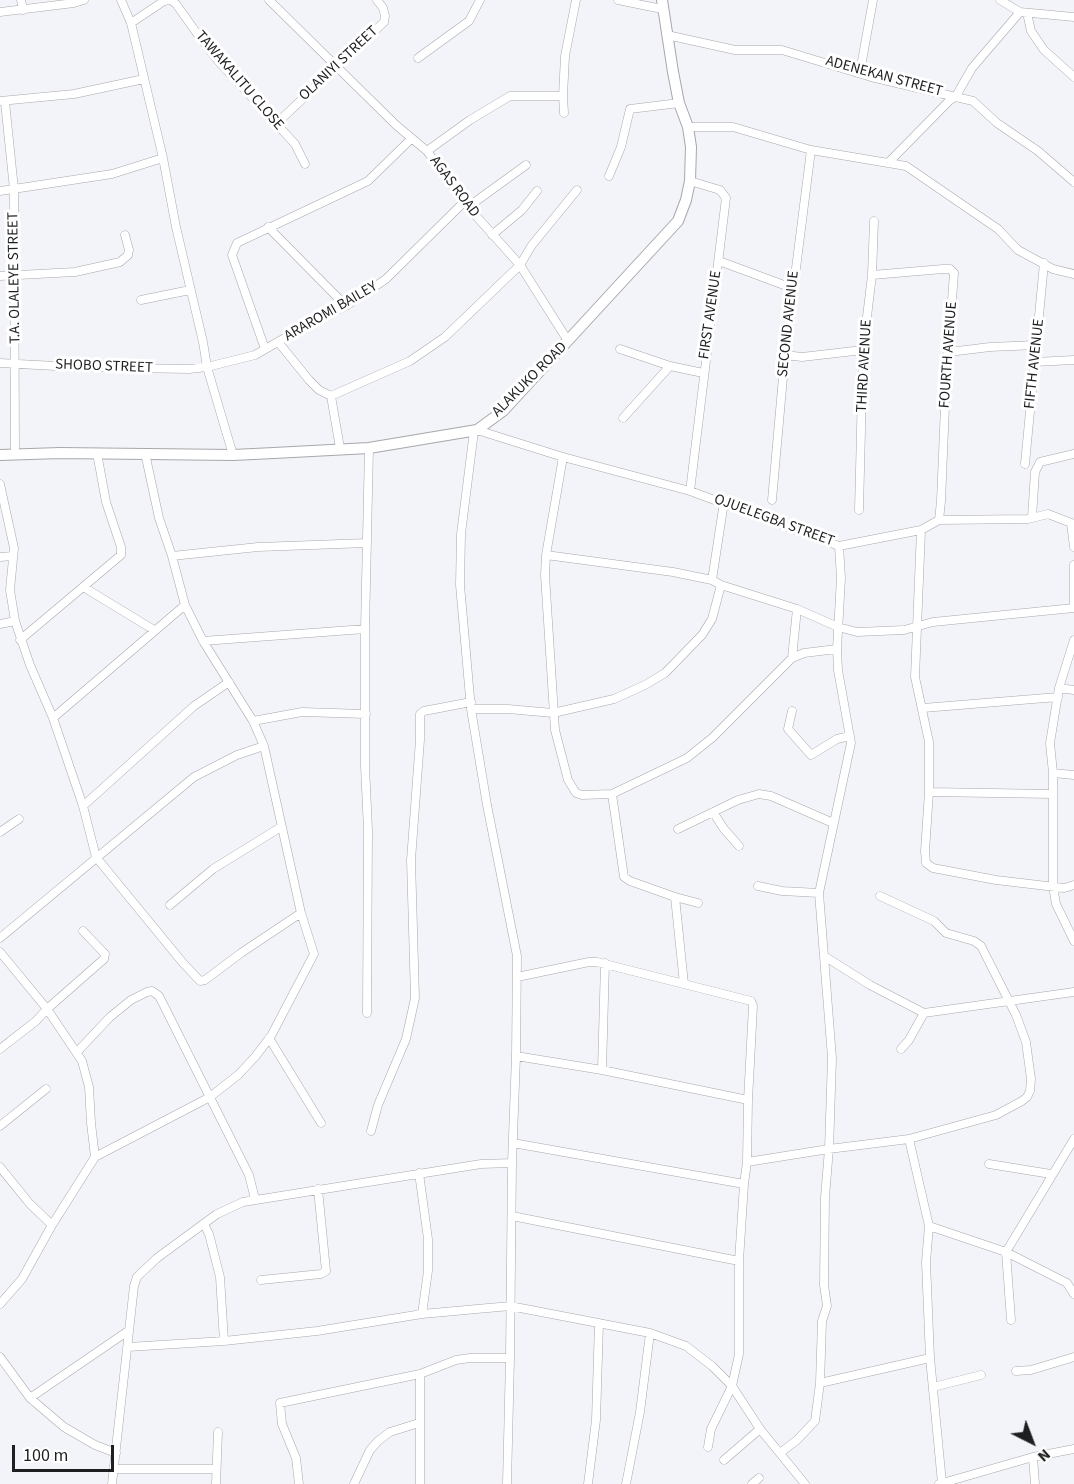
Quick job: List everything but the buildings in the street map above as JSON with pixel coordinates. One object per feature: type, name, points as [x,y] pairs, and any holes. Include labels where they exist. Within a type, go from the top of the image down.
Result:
[{"type":"main road","name":"ALAKUKO ROAD","points":[[0,455],[146,453],[234,455],[369,448],[476,431],[502,411],[678,221],[690,182],[690,147],[688,127],[679,103],[662,5]]},
{"type":"street","points":[[21,0],[23,10]]},
{"type":"street","points":[[0,12],[84,0]]},
{"type":"street","points":[[121,0],[131,23],[163,158],[167,187],[207,367],[234,455]]},
{"type":"street","name":"TAWAKALITU CLOSE","points":[[131,23],[164,1],[170,0],[220,63],[295,144],[305,164]]},
{"type":"street","name":"AGAS ROAD","points":[[269,0],[411,139],[427,151],[466,205],[520,265],[568,341]]},
{"type":"street","name":"OLANIYI STREET","points":[[277,123],[384,22],[383,8],[377,0]]},
{"type":"street","points":[[418,58],[469,21],[480,0]]},
{"type":"street","points":[[564,113],[562,96],[565,56],[576,0]]},
{"type":"street","points":[[618,0],[662,5]]},
{"type":"street","points":[[860,72],[873,0]]},
{"type":"street","points":[[1000,0],[1023,13],[1074,17]]},
{"type":"street","points":[[1023,13],[1031,31],[1044,50],[1074,77]]},
{"type":"street","points":[[888,163],[956,96],[972,68],[1023,13]]},
{"type":"street","name":"ADENEKAN STREET","points":[[667,35],[735,50],[782,50],[871,77],[973,101],[997,123],[1038,151],[1074,182]]},
{"type":"street","points":[[3,101],[74,94],[144,79]]},
{"type":"street","points":[[427,151],[470,120],[510,96],[562,96]]},
{"type":"street","name":"T.A. OLALEYE STREET","points":[[3,101],[14,189],[15,454]]},
{"type":"street","points":[[609,176],[621,147],[630,109],[679,103]]},
{"type":"street","points":[[688,127],[733,128],[811,150],[906,166],[998,229],[1018,250],[1053,269],[1074,274]]},
{"type":"street","points":[[265,349],[232,255],[234,249],[241,240],[368,181],[411,139]]},
{"type":"street","name":"SECOND AVENUE","points":[[772,500],[792,288],[811,150]]},
{"type":"street","points":[[0,191],[112,174],[163,158]]},
{"type":"street","name":"ARAROMI BAILEY","points":[[207,367],[242,359],[279,343],[318,319],[346,306],[396,271],[466,205],[526,165]]},
{"type":"street","name":"FIRST AVENUE","points":[[690,182],[720,190],[726,198],[690,490]]},
{"type":"street","points":[[331,396],[410,361],[431,348],[520,265],[532,245],[577,190]]},
{"type":"street","points":[[492,235],[522,210],[537,191]]},
{"type":"street","name":"THIRD AVENUE","points":[[859,510],[863,350],[872,275],[874,221]]},
{"type":"street","points":[[268,227],[346,306]]},
{"type":"street","points":[[0,276],[75,272],[120,262],[128,255],[125,235]]},
{"type":"street","points":[[719,261],[792,288]]},
{"type":"street","name":"FIFTH AVENUE","points":[[1025,464],[1044,263]]},
{"type":"street","name":"FOURTH AVENUE","points":[[872,275],[943,269],[950,269],[954,273],[939,520]]},
{"type":"street","points":[[141,300],[190,290]]},
{"type":"street","points":[[279,343],[309,380],[319,390],[331,396]]},
{"type":"street","points":[[949,352],[1036,345]]},
{"type":"street","points":[[620,349],[670,366],[703,373]]},
{"type":"street","points":[[785,355],[802,357],[863,350]]},
{"type":"street","points":[[1034,362],[1074,360]]},
{"type":"street","name":"SHOBO STREET","points":[[0,363],[133,369],[207,367]]},
{"type":"street","points":[[623,418],[670,366]]},
{"type":"street","points":[[331,396],[340,448]]},
{"type":"street","points":[[476,431],[460,545],[460,585],[471,706],[487,805],[517,956],[507,1484]]},
{"type":"street","name":"OJUELEGBA STREET","points":[[476,431],[563,457],[690,490],[838,546],[921,530],[939,520],[1028,519],[1048,514],[1073,524]]},
{"type":"street","points":[[367,1013],[368,830],[365,766],[365,629],[369,448]]},
{"type":"street","points":[[20,640],[85,588],[121,553],[106,502],[97,453]]},
{"type":"street","points":[[0,1304],[22,1279],[52,1225],[95,1157],[210,1097],[238,1075],[269,1038],[314,954],[301,913],[264,746],[253,721],[203,641],[185,605],[154,500],[146,453]]},
{"type":"street","points":[[1032,517],[1035,472],[1040,462],[1074,454]]},
{"type":"street","points":[[563,457],[546,555],[555,730],[571,787],[576,793],[582,795],[612,794],[687,758],[701,749],[792,658],[804,653],[837,649]]},
{"type":"street","points":[[0,484],[12,536],[10,590],[15,621],[20,640],[53,718],[83,807],[96,857],[200,981],[205,980],[301,913]]},
{"type":"street","points":[[712,580],[724,502]]},
{"type":"street","points":[[1073,524],[1074,547]]},
{"type":"street","points":[[921,530],[915,677],[929,742],[926,863],[928,866],[996,880],[1064,888],[1074,885]]},
{"type":"street","points":[[172,556],[258,547],[367,543]]},
{"type":"street","points":[[780,1453],[797,1440],[815,1421],[820,1383],[822,1321],[827,1300],[824,1285],[825,1228],[832,1059],[819,893],[839,803],[850,736],[838,670],[841,578],[838,546]]},
{"type":"street","points":[[546,555],[673,572],[712,580],[857,632],[904,630],[933,622],[1074,607],[1074,565]]},
{"type":"street","points":[[0,557],[13,556]]},
{"type":"street","points":[[371,1131],[378,1105],[406,1039],[415,998],[411,860],[420,750],[420,714],[424,711],[471,706],[553,713],[614,699],[645,685],[665,672],[702,635],[712,619],[721,585]]},
{"type":"street","points":[[85,588],[154,630]]},
{"type":"street","points":[[53,718],[185,605]]},
{"type":"street","points":[[792,658],[797,609]]},
{"type":"street","points":[[0,624],[15,621]]},
{"type":"street","points":[[203,641],[365,629]]},
{"type":"street","points":[[1074,640],[1059,688],[1050,743],[1053,773],[1053,886],[1056,904],[1074,941]]},
{"type":"street","points":[[83,807],[194,706],[230,682]]},
{"type":"street","points":[[1059,688],[1074,690]]},
{"type":"street","points":[[922,708],[1058,697]]},
{"type":"street","points":[[792,711],[788,729],[811,755],[837,739],[850,736]]},
{"type":"street","points":[[253,721],[302,712],[366,714]]},
{"type":"street","points":[[0,938],[194,777],[237,755],[264,746]]},
{"type":"street","points":[[1053,773],[1074,775]]},
{"type":"street","points":[[929,792],[1053,794]]},
{"type":"street","points":[[612,794],[624,877],[675,897],[698,903]]},
{"type":"street","points":[[678,829],[738,800],[759,794],[771,796],[833,823]]},
{"type":"street","points":[[713,812],[739,846]]},
{"type":"street","points":[[0,832],[20,819]]},
{"type":"street","points":[[170,905],[213,869],[281,827]]},
{"type":"street","points":[[758,886],[782,891],[819,893]]},
{"type":"street","points":[[747,1162],[909,1139],[996,1115],[1027,1097],[1030,1091],[1031,1079],[1026,1042],[1010,1002],[986,954],[974,941],[946,933],[934,921],[880,896]]},
{"type":"street","points":[[675,897],[684,984]]},
{"type":"street","points":[[0,1049],[36,1021],[46,1009],[104,959],[105,954],[82,931]]},
{"type":"street","points":[[0,952],[46,1009],[82,1061],[89,1087],[95,1157]]},
{"type":"street","points":[[824,956],[870,985],[924,1013],[1074,992]]},
{"type":"street","points":[[517,977],[589,962],[605,963],[751,1001],[753,1006],[747,1162],[739,1261],[739,1354],[732,1386],[711,1429],[708,1447]]},
{"type":"street","points":[[602,1070],[605,963]]},
{"type":"street","points":[[76,1052],[110,1017],[131,1000],[152,992],[164,1003],[249,1175],[255,1199]]},
{"type":"street","points":[[901,1049],[909,1040],[924,1013]]},
{"type":"street","points":[[269,1038],[321,1123]]},
{"type":"street","points":[[516,1056],[602,1070],[748,1100]]},
{"type":"street","points":[[0,1126],[46,1089]]},
{"type":"street","points":[[909,1139],[929,1226],[926,1273],[940,1484],[1033,1457],[1074,1449]]},
{"type":"street","points":[[1011,1320],[1006,1252],[1074,1139]]},
{"type":"street","points":[[513,1143],[744,1184]]},
{"type":"street","points":[[112,1484],[134,1286],[137,1277],[157,1258],[231,1207],[255,1199],[481,1164],[512,1163]]},
{"type":"street","points":[[989,1164],[1051,1174]]},
{"type":"street","points":[[0,1167],[30,1204],[52,1225]]},
{"type":"street","points":[[419,1173],[428,1239],[428,1271],[422,1314]]},
{"type":"street","points":[[261,1280],[321,1274],[326,1271],[318,1188]]},
{"type":"street","points":[[512,1216],[739,1261]]},
{"type":"street","points":[[204,1224],[209,1234],[220,1277],[224,1341]]},
{"type":"street","points":[[929,1226],[1006,1252],[1067,1283],[1074,1294]]},
{"type":"street","points":[[1067,1283],[1074,1278]]},
{"type":"street","points":[[128,1347],[224,1341],[317,1331],[422,1314],[510,1306],[650,1333],[686,1346],[712,1366],[732,1386],[760,1429],[805,1484]]},
{"type":"street","points":[[588,1484],[596,1420],[598,1323]]},
{"type":"street","points":[[30,1398],[128,1331]]},
{"type":"street","points":[[626,1484],[640,1412],[650,1333]]},
{"type":"street","points":[[0,1357],[30,1398],[64,1427],[116,1453]]},
{"type":"street","points":[[1016,1371],[1031,1370],[1074,1357]]},
{"type":"street","points":[[299,1484],[296,1458],[282,1424],[280,1403],[420,1374],[456,1360],[510,1358]]},
{"type":"street","points":[[820,1383],[930,1358]]},
{"type":"street","points":[[420,1374],[420,1484]]},
{"type":"street","points":[[933,1387],[981,1375]]},
{"type":"street","points":[[354,1484],[370,1450],[378,1441],[390,1432],[419,1423]]},
{"type":"street","points":[[724,1460],[760,1429]]},
{"type":"street","points":[[216,1484],[218,1432]]},
{"type":"street","points":[[1033,1457],[1035,1484]]},
{"type":"street","points":[[115,1470],[216,1469]]}]
